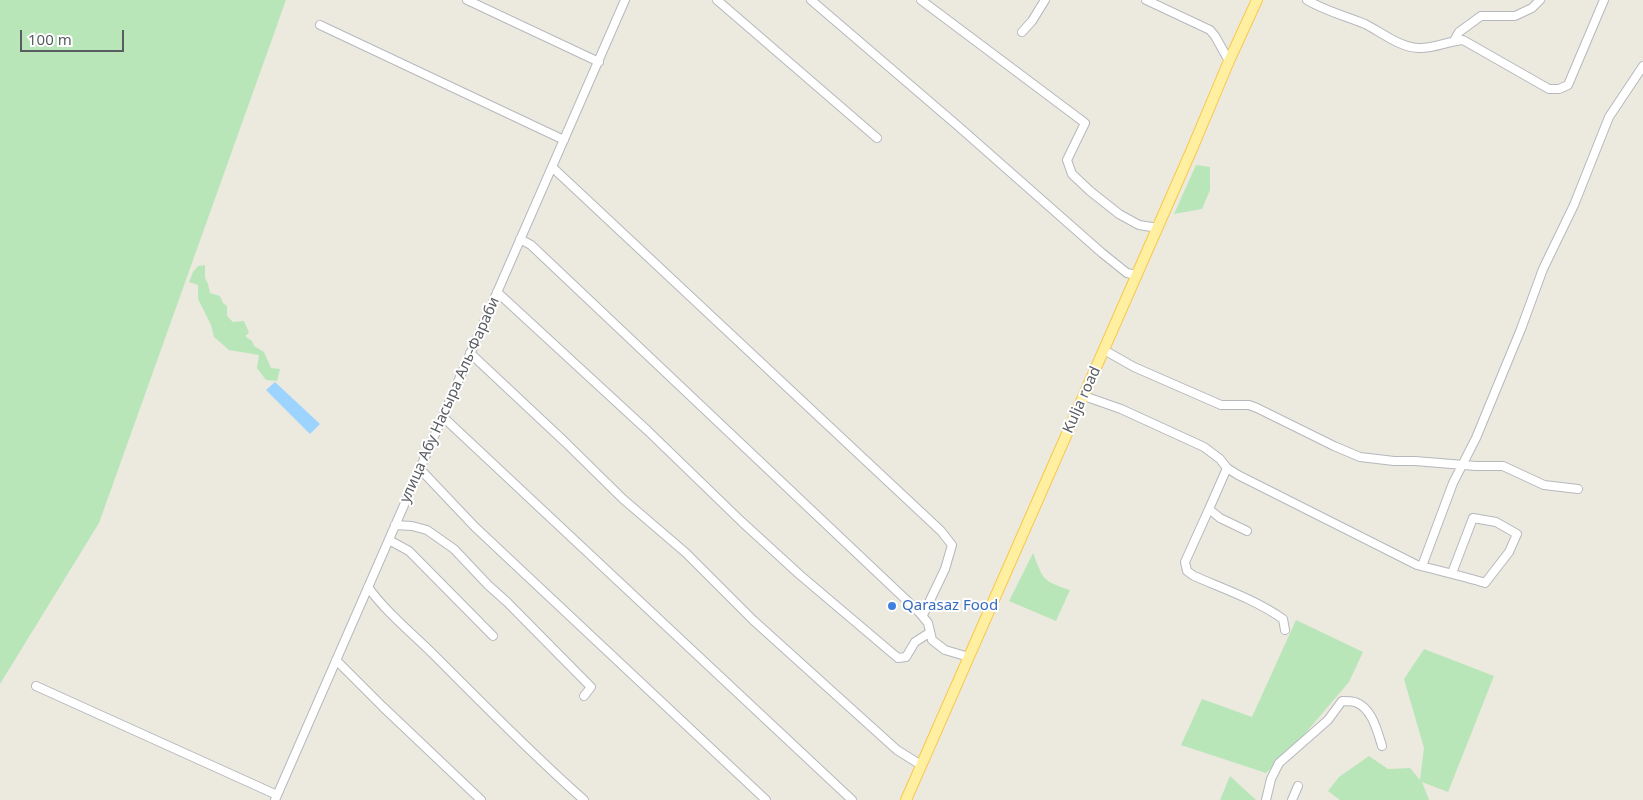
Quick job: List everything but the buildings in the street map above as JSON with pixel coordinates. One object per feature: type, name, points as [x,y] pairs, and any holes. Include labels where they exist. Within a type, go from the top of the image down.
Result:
[{"type":"main road","name":"Kulja road","points":[[906,800],[1257,0]]},
{"type":"street","points":[[467,0],[599,62]]},
{"type":"street","name":"улица Абу Насыра Аль-Фараби","points":[[276,797],[625,0]]},
{"type":"street","points":[[717,0],[877,138]]},
{"type":"street","points":[[811,0],[1102,253],[1127,273],[1137,275]]},
{"type":"street","points":[[921,0],[1085,123],[1067,160],[1072,174],[1119,214],[1139,225],[1158,228]]},
{"type":"street","points":[[1022,32],[1032,21],[1045,0]]},
{"type":"street","points":[[1146,0],[1210,30],[1229,61]]},
{"type":"street","points":[[1307,0],[1354,20],[1400,43],[1415,48],[1432,48],[1464,40],[1474,44],[1488,55],[1549,89],[1559,89],[1568,85],[1604,0]]},
{"type":"street","points":[[1454,41],[1459,32],[1480,16],[1515,16],[1532,8],[1540,0]]},
{"type":"street","points":[[320,26],[564,140]]},
{"type":"street","points":[[1422,566],[1453,483],[1476,438],[1543,269],[1574,205],[1609,117],[1643,66]]},
{"type":"street","points":[[552,168],[941,531],[952,545],[945,569],[922,615]]},
{"type":"street","points":[[520,239],[531,245],[922,615],[928,623],[932,640],[938,646],[952,653],[969,657]]},
{"type":"street","points":[[497,292],[800,575],[898,658],[906,656],[914,642],[929,633]]},
{"type":"street","points":[[1104,350],[1134,367],[1188,392],[1221,405],[1257,408],[1360,457],[1394,461],[1503,466],[1544,484],[1578,489]]},
{"type":"street","points":[[470,353],[566,442],[623,499],[686,553],[753,620],[896,750],[921,765]]},
{"type":"street","points":[[1084,396],[1121,409],[1204,447],[1220,459],[1228,468],[1422,566],[1452,573],[1485,584],[1509,552],[1517,534],[1496,522],[1473,518],[1452,573]]},
{"type":"street","points":[[442,417],[852,800]]},
{"type":"street","points":[[1228,468],[1185,562],[1187,571],[1194,576],[1272,611],[1283,619],[1285,630]]},
{"type":"street","points":[[420,469],[476,527],[766,800]]},
{"type":"street","points":[[1209,509],[1220,518],[1247,531]]},
{"type":"street","points":[[395,525],[412,526],[427,530],[454,549],[591,687],[584,696]]},
{"type":"street","points":[[389,540],[409,551],[493,636]]},
{"type":"street","points":[[368,587],[378,601],[402,625],[544,764],[584,800]]},
{"type":"street","points":[[336,660],[481,800]]},
{"type":"street","points":[[36,686],[276,797]]},
{"type":"street","points":[[1266,800],[1271,779],[1280,763],[1328,720],[1342,701],[1354,702],[1369,712],[1382,746]]},
{"type":"street","points":[[1292,800],[1298,786]]},
{"type":"green space","points":[[0,0],[286,0],[99,523],[0,684]]},
{"type":"green space","points":[[1196,165],[1210,167],[1210,190],[1202,209],[1174,214]]},
{"type":"green space","points":[[205,265],[205,278],[210,293],[220,296],[223,303],[227,306],[227,316],[233,322],[244,321],[249,333],[245,336],[252,341],[254,346],[264,352],[271,368],[280,369],[277,381],[266,380],[257,368],[259,355],[229,350],[214,337],[211,325],[198,299],[198,285],[189,282],[198,266]]},
{"type":"green space","points":[[1033,553],[1045,578],[1054,584],[1070,590],[1056,621],[1009,601]]},
{"type":"green space","points":[[1296,620],[1363,652],[1349,682],[1297,743],[1266,773],[1181,745],[1202,699],[1252,717]]},
{"type":"green space","points":[[1424,649],[1494,676],[1448,792],[1422,782],[1429,800],[1340,800],[1328,791],[1339,777],[1369,756],[1388,769],[1410,768],[1420,780],[1424,748],[1404,679]]},
{"type":"green space","points":[[1230,776],[1256,800],[1220,800]]},
{"type":"water","points":[[275,382],[320,424],[310,434],[266,390]]},
{"type":"place","name":"Qarasaz Food","points":[[892,606]]}]
